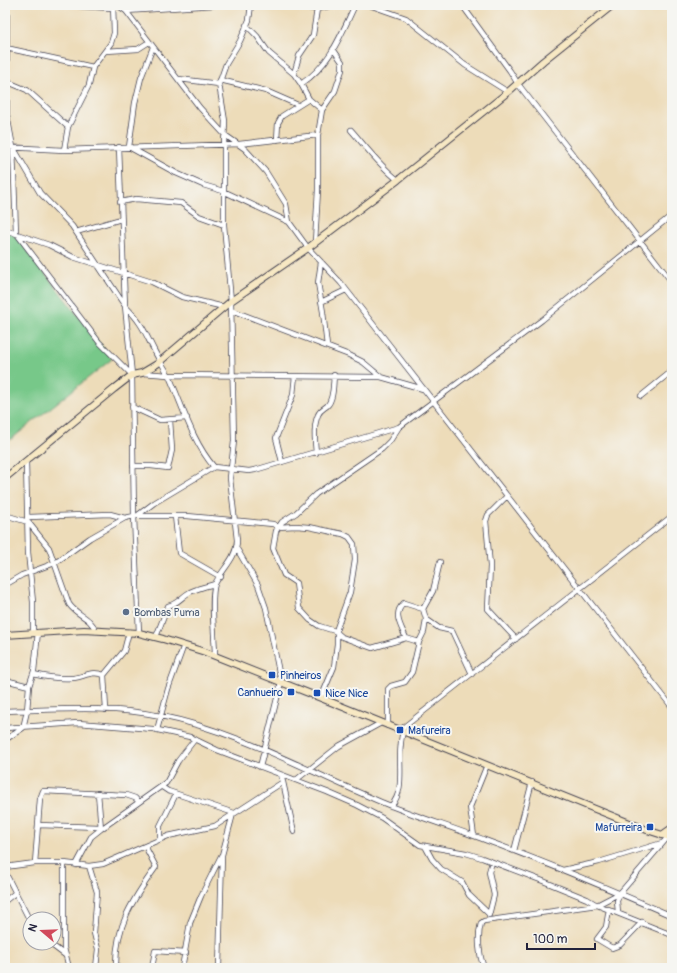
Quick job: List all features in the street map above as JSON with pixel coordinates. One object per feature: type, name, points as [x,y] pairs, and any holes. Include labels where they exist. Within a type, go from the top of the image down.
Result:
[{"type":"street","points":[[60,5],[114,6],[150,10],[215,5]]},
{"type":"street","points":[[252,5],[240,41],[226,64],[220,82],[225,121],[223,190],[224,225],[231,301],[234,441],[233,458],[230,468],[232,500],[236,522],[237,549],[258,585],[266,608],[281,682],[269,724],[265,751],[260,767]]},
{"type":"street","points":[[284,5],[317,9],[334,5]]},
{"type":"street","points":[[301,84],[322,67],[333,49],[355,5]]},
{"type":"street","points":[[369,5],[406,18],[466,66],[508,92]]},
{"type":"street","points":[[462,5],[510,70],[518,84],[672,282]]},
{"type":"street","points":[[142,373],[160,362],[231,301],[308,248],[398,180],[518,84],[543,60],[613,5]]},
{"type":"street","points":[[7,6],[6,51],[8,115],[13,147],[16,233],[99,342],[132,375]]},
{"type":"street","points":[[64,150],[68,127],[89,85],[93,67],[111,43],[114,33],[114,6]]},
{"type":"street","points":[[129,8],[151,44],[200,108],[225,135],[238,144],[266,172],[286,204],[289,222],[308,248],[346,290],[580,588],[672,708]]},
{"type":"street","points":[[294,74],[299,56],[313,35],[316,24],[317,9]]},
{"type":"street","points":[[246,25],[257,36],[269,53],[294,74],[309,99],[322,110]]},
{"type":"street","points":[[106,51],[138,49],[151,44]]},
{"type":"street","points":[[129,147],[140,78],[151,44]]},
{"type":"street","points":[[315,242],[318,190],[318,135],[322,110],[335,91],[342,70],[342,62],[333,49]]},
{"type":"street","points":[[6,51],[93,67]]},
{"type":"street","points":[[179,79],[220,82],[266,91],[298,106]]},
{"type":"street","points":[[8,82],[27,90],[68,127]]},
{"type":"street","points":[[277,140],[279,119],[309,99]]},
{"type":"street","points":[[351,130],[370,151],[380,165],[398,180]]},
{"type":"street","points":[[5,147],[64,150],[238,144],[318,135]]},
{"type":"street","points":[[13,147],[40,193],[76,232],[125,306],[139,320],[168,375],[200,446],[214,467]]},
{"type":"street","points":[[119,147],[125,306],[132,375],[133,466],[136,515],[139,633]]},
{"type":"street","points":[[129,147],[176,173],[203,185],[223,190],[289,222]]},
{"type":"street","points":[[120,202],[136,199],[181,202],[199,216],[224,225]]},
{"type":"street","points":[[419,642],[406,638],[372,648],[346,640],[338,633],[315,623],[299,608],[296,583],[284,575],[273,548],[276,530],[282,522],[296,513],[316,494],[382,449],[390,441],[399,427],[542,320],[672,215]]},
{"type":"street","points":[[76,232],[121,219]]},
{"type":"street","points":[[5,230],[49,245],[73,257],[152,282],[182,297],[224,307]]},
{"type":"street","points":[[321,262],[318,283],[327,346]]},
{"type":"street","points":[[321,302],[346,290]]},
{"type":"street","points":[[231,310],[327,346],[362,362],[381,377]]},
{"type":"street","points":[[641,396],[672,371]]},
{"type":"street","points":[[5,478],[132,375],[142,373],[168,375],[233,374],[381,377],[423,389]]},
{"type":"street","points":[[316,453],[316,420],[318,413],[328,404],[332,395],[334,375]]},
{"type":"street","points":[[282,462],[276,438],[293,394],[294,376]]},
{"type":"street","points":[[132,407],[160,420],[187,418]]},
{"type":"street","points":[[133,466],[168,468],[172,450],[170,420]]},
{"type":"street","points":[[136,515],[214,467],[249,471],[316,453],[399,427]]},
{"type":"street","points":[[5,740],[23,728],[27,711],[29,686],[33,674],[35,633],[31,571],[28,552],[26,461]]},
{"type":"street","points":[[507,496],[488,515],[486,521],[490,566],[488,609],[516,639]]},
{"type":"street","points":[[28,517],[110,514],[125,518]]},
{"type":"street","points":[[5,515],[28,522],[49,548],[69,604],[73,610],[90,620],[96,631]]},
{"type":"street","points":[[5,585],[31,571],[55,563],[90,538],[125,518],[136,515],[174,516],[273,524],[278,527],[310,527],[335,534],[344,534],[350,537],[354,544],[355,560],[350,592],[336,628],[338,633],[334,667],[321,698]]},
{"type":"street","points":[[174,516],[179,553],[221,577]]},
{"type":"street","points":[[391,806],[399,794],[400,746],[402,731],[672,516]]},
{"type":"street","points":[[215,656],[213,594],[216,584],[237,549]]},
{"type":"street","points":[[388,726],[388,689],[391,686],[405,682],[414,669],[419,642],[424,632],[426,619],[424,609],[433,591],[440,562]]},
{"type":"street","points":[[156,637],[168,606],[178,602],[182,597],[191,591],[216,584]]},
{"type":"street","points":[[406,638],[398,620],[398,611],[401,606],[404,603],[408,603],[424,609]]},
{"type":"street","points":[[426,619],[439,628],[452,631],[472,674]]},
{"type":"street","points":[[5,635],[96,631],[129,632],[156,637],[184,645],[281,682],[667,837]]},
{"type":"street","points":[[106,710],[104,675],[124,651],[129,632]]},
{"type":"street","points":[[157,730],[160,715],[184,645]]},
{"type":"street","points":[[33,674],[56,678],[77,678],[90,673],[104,675]]},
{"type":"street","points":[[5,680],[29,686]]},
{"type":"street","points":[[5,712],[74,709],[106,710],[160,715],[192,723],[265,751],[391,806],[563,870],[672,916]]},
{"type":"street","points":[[5,728],[23,728],[69,723],[157,730],[194,739],[217,750],[357,805],[382,818],[404,834],[426,846],[466,853],[543,880],[588,899],[597,905],[618,912],[672,935]]},
{"type":"street","points":[[296,780],[339,746],[381,723]]},
{"type":"street","points":[[76,865],[91,837],[100,828],[162,787],[194,739]]},
{"type":"street","points":[[474,836],[470,807],[487,764]]},
{"type":"street","points":[[281,775],[290,806],[294,832]]},
{"type":"street","points":[[5,867],[34,863],[64,863],[89,866],[103,864],[160,839],[214,826],[283,782]]},
{"type":"street","points":[[514,851],[532,782]]},
{"type":"street","points":[[162,787],[176,794],[234,814]]},
{"type":"street","points":[[34,863],[41,793],[43,791],[126,795],[135,798],[140,802]]},
{"type":"street","points":[[98,793],[100,828]]},
{"type":"street","points":[[160,839],[160,826],[176,794]]},
{"type":"street","points":[[182,968],[190,923],[201,896],[222,855],[234,814]]},
{"type":"street","points":[[38,825],[100,828]]},
{"type":"street","points":[[618,912],[617,901],[620,893],[667,837],[672,828]]},
{"type":"street","points":[[563,870],[599,862],[653,844],[662,843]]},
{"type":"street","points":[[116,968],[117,952],[123,924],[134,898],[147,876],[156,867],[145,846]]},
{"type":"street","points":[[426,846],[432,859],[441,869],[462,882],[469,896],[477,905],[489,914]]},
{"type":"street","points":[[219,968],[222,855]]},
{"type":"street","points":[[488,921],[494,895],[489,872],[492,862]]},
{"type":"street","points":[[64,863],[65,955],[68,966],[73,968]]},
{"type":"street","points":[[89,866],[97,892],[94,933],[98,949],[96,968]]},
{"type":"street","points":[[5,872],[25,911]]},
{"type":"street","points":[[5,901],[15,893]]},
{"type":"street","points":[[484,968],[481,962],[478,936],[480,923],[597,905],[620,893]]},
{"type":"street","points":[[608,909],[606,927],[597,938],[612,948],[620,945],[642,922]]},
{"type":"street","points":[[60,951],[65,955]]},
{"type":"street","points":[[152,968],[155,951],[186,952]]},
{"type":"green space","points":[[12,231],[112,359],[5,444],[5,236]]},
{"type":"place","name":"Bombas Puma","points":[[126,612]]},
{"type":"place","name":"Pinheiros","points":[[272,675]]},
{"type":"place","name":"Canhueiro","points":[[291,692]]},
{"type":"place","name":"Nice Nice","points":[[317,693]]},
{"type":"place","name":"Mafureira","points":[[400,730]]},
{"type":"place","name":"Mafurreira","points":[[650,827]]}]
